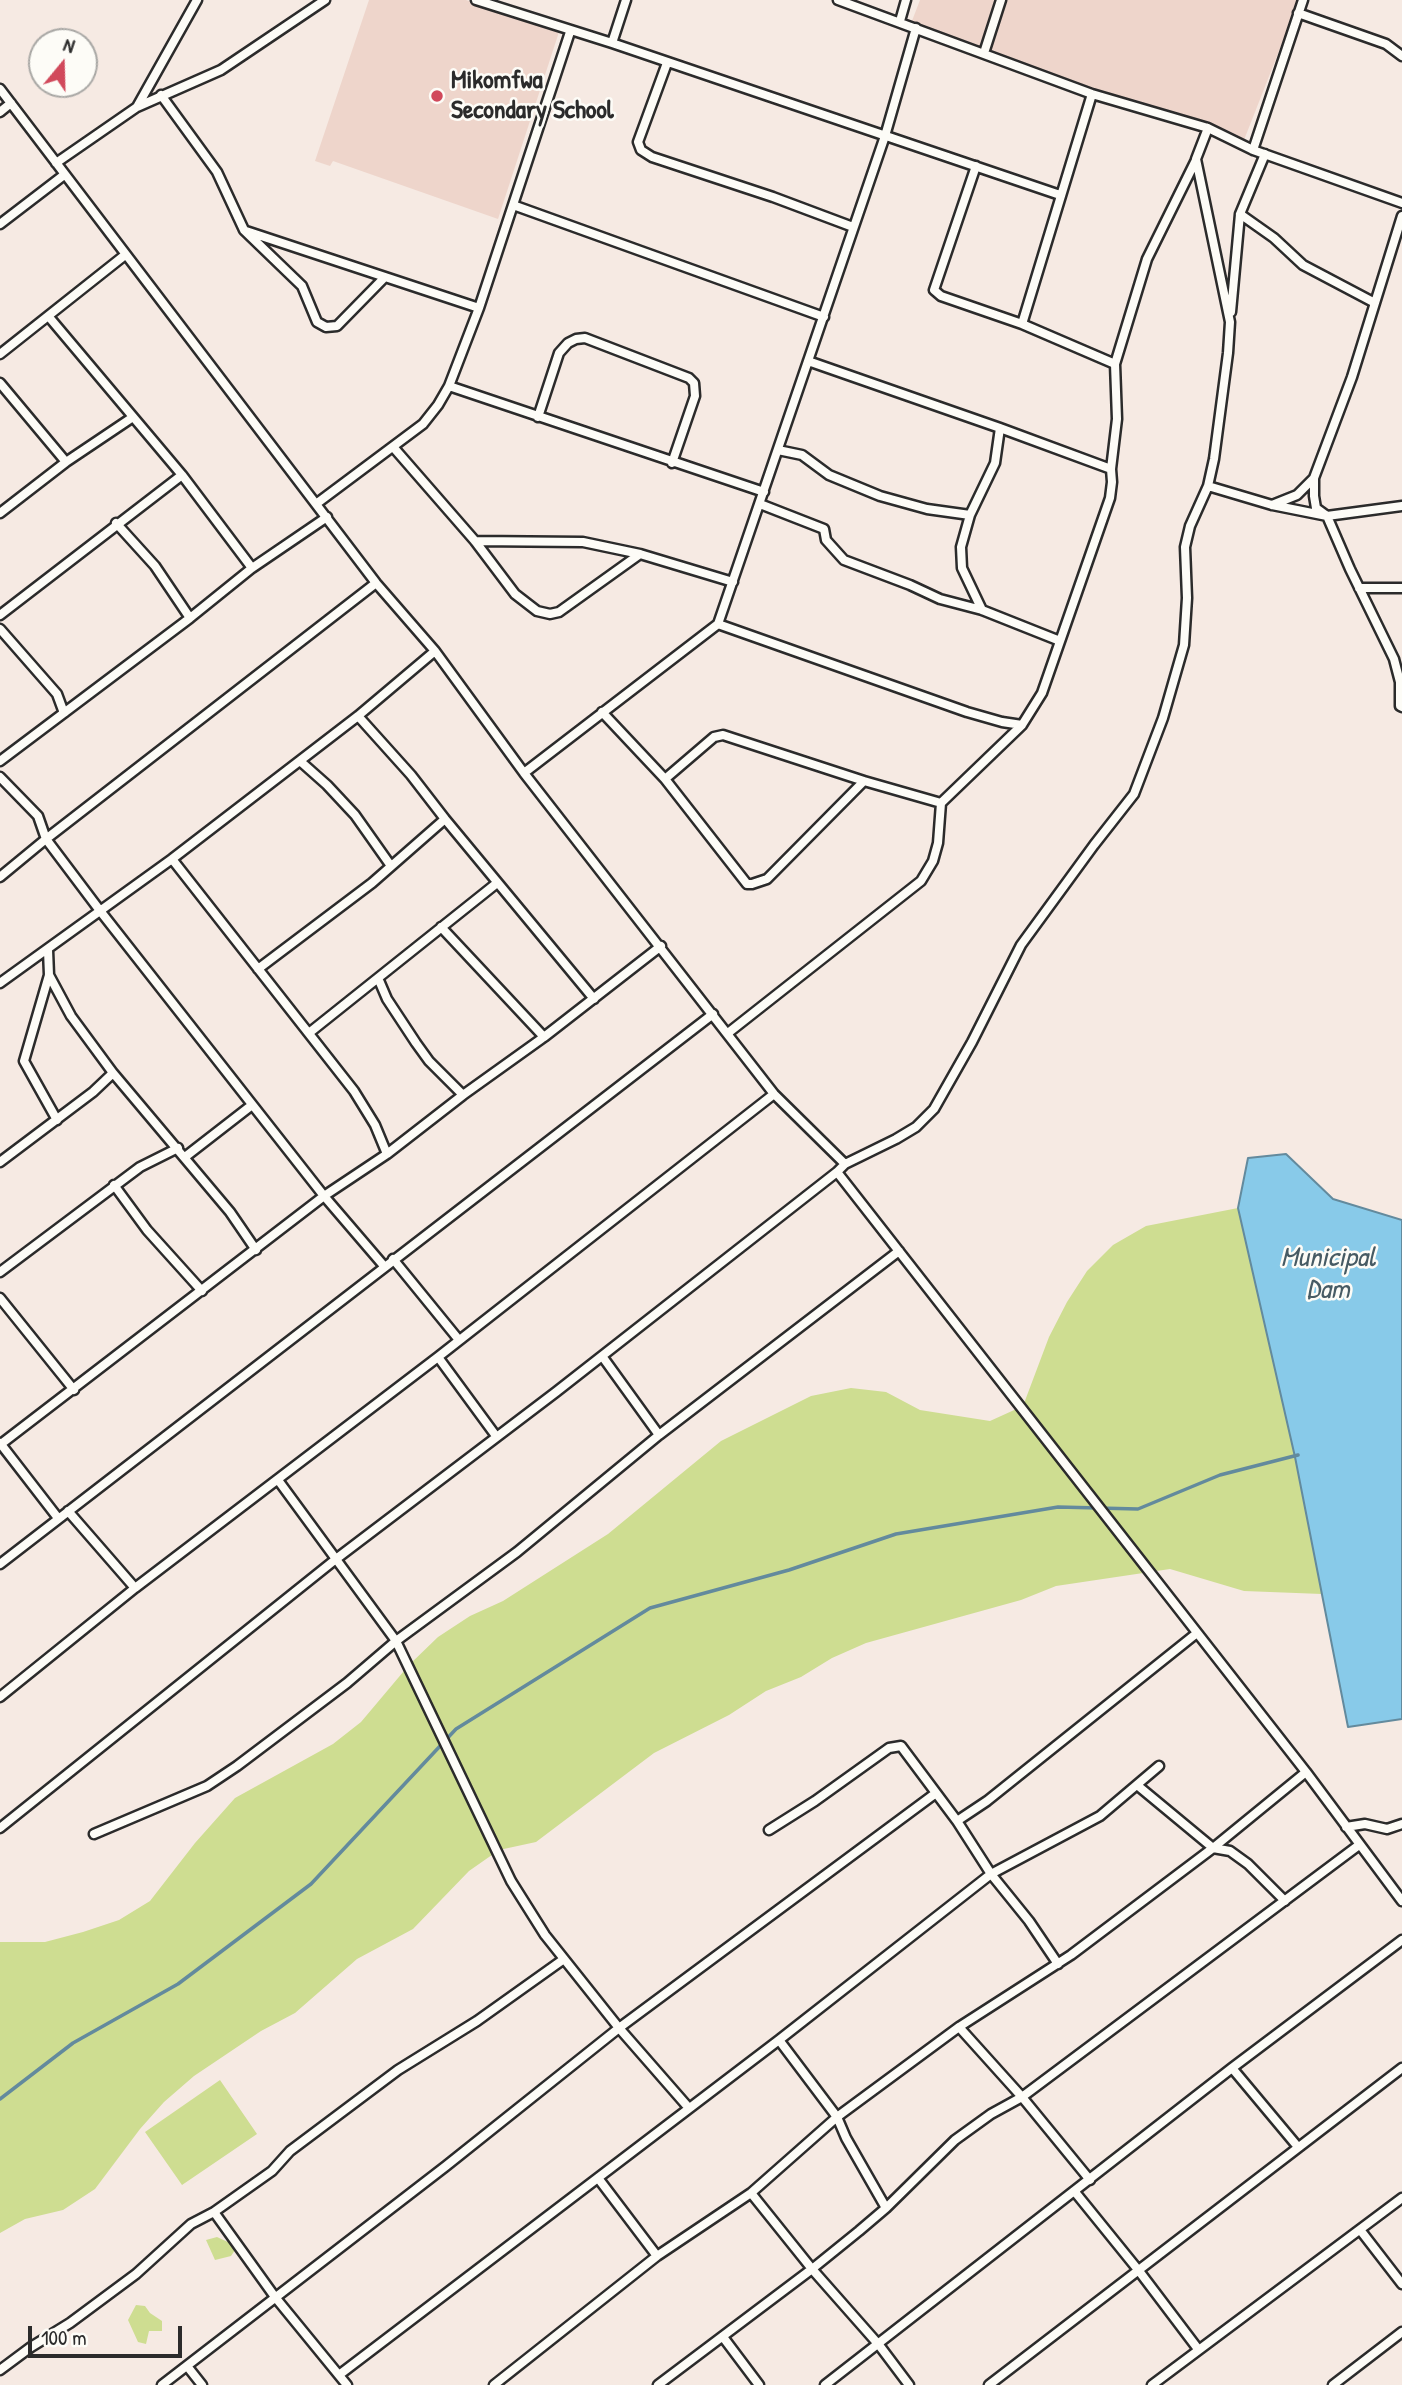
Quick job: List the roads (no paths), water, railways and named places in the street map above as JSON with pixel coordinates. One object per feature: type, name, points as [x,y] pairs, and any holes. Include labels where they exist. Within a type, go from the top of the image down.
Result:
[{"type":"street","points":[[137,107],[197,0]]},
{"type":"street","points":[[56,163],[137,107],[221,70],[325,0]]},
{"type":"street","points":[[476,0],[570,32],[612,43],[1060,195]]},
{"type":"street","points":[[612,43],[626,0]]},
{"type":"street","points":[[838,0],[1092,94],[1208,128],[1253,150],[1402,203]]},
{"type":"street","points":[[900,21],[906,0]]},
{"type":"street","points":[[984,53],[1001,0]]},
{"type":"street","points":[[1253,150],[1303,0]]},
{"type":"street","points":[[1298,13],[1386,44],[1402,56]]},
{"type":"street","points":[[524,773],[718,624],[885,136],[916,28]]},
{"type":"street","points":[[316,504],[423,424],[449,386],[479,308],[570,32]]},
{"type":"street","points":[[667,63],[638,142],[641,150],[652,157],[774,197],[853,227]]},
{"type":"street","points":[[0,89],[376,583],[435,651],[524,773],[774,1094],[845,1164]]},
{"type":"street","points":[[1022,324],[1092,94]]},
{"type":"street","points":[[161,95],[217,172],[244,230],[302,286],[317,322],[326,327],[337,326],[384,278]]},
{"type":"street","points":[[0,112],[11,103]]},
{"type":"street","points":[[728,1033],[921,881],[933,861],[938,843],[942,803],[1022,725],[1042,693],[1110,498],[1117,419],[1115,364],[1147,259],[1196,159],[1208,128]]},
{"type":"street","points":[[0,1828],[336,1559],[602,1356],[845,1164],[916,1127],[934,1109],[972,1042],[1021,945],[1134,794],[1167,707],[1184,645],[1187,598],[1185,547],[1190,526],[1208,486],[1219,433],[1240,214],[1265,154]]},
{"type":"street","points":[[1196,159],[1230,322]]},
{"type":"street","points":[[976,166],[934,290],[941,296],[1022,324],[1115,364]]},
{"type":"street","points":[[0,224],[64,174]]},
{"type":"street","points":[[513,205],[824,317]]},
{"type":"street","points":[[1240,214],[1274,238],[1303,265],[1375,303]]},
{"type":"street","points":[[1272,505],[1297,495],[1314,478],[1352,377],[1402,216]]},
{"type":"street","points":[[244,230],[479,308]]},
{"type":"street","points":[[0,354],[125,255]]},
{"type":"street","points":[[49,317],[182,475],[252,568]]},
{"type":"street","points":[[538,417],[559,353],[568,342],[585,338],[689,378],[694,383],[695,396],[672,463]]},
{"type":"street","points":[[808,361],[1111,470]]},
{"type":"street","points":[[0,383],[66,462]]},
{"type":"street","points":[[449,386],[764,492]]},
{"type":"street","points":[[0,513],[66,462],[133,417]]},
{"type":"street","points":[[982,610],[962,569],[961,547],[970,515],[995,463],[1000,428]]},
{"type":"street","points":[[394,447],[475,541],[515,594],[537,611],[550,614],[559,612],[640,554]]},
{"type":"street","points":[[778,450],[802,455],[829,475],[880,496],[927,509],[970,515]]},
{"type":"street","points":[[0,615],[116,523],[182,475]]},
{"type":"street","points":[[1314,478],[1316,508],[1327,516],[1394,659],[1400,682],[1402,707]]},
{"type":"street","points":[[1208,486],[1272,505],[1327,516],[1402,506]]},
{"type":"street","points":[[760,504],[824,529],[826,540],[844,559],[940,599],[982,610],[1060,641]]},
{"type":"street","points":[[0,761],[252,568],[327,517]]},
{"type":"street","points":[[116,523],[155,566],[190,618]]},
{"type":"street","points":[[475,541],[583,542],[640,554],[733,582]]},
{"type":"street","points":[[0,877],[376,583]]},
{"type":"street","points":[[1359,588],[1402,588]]},
{"type":"street","points":[[718,624],[967,712],[1022,725]]},
{"type":"street","points":[[0,629],[57,694],[64,713]]},
{"type":"street","points":[[0,983],[172,859],[358,716],[435,651]]},
{"type":"street","points":[[602,712],[665,779],[747,884],[767,879],[864,781]]},
{"type":"street","points":[[358,716],[411,775],[445,820],[594,999]]},
{"type":"street","points":[[665,779],[715,737],[723,735],[864,781],[942,803]]},
{"type":"street","points":[[299,761],[327,785],[355,815],[391,866]]},
{"type":"street","points":[[0,777],[38,816],[46,839],[101,912],[251,1105],[384,1266]]},
{"type":"street","points":[[258,969],[391,866],[445,820]]},
{"type":"street","points":[[172,859],[354,1091],[376,1125],[387,1154]]},
{"type":"street","points":[[309,1033],[497,883]]},
{"type":"street","points":[[441,927],[544,1037]]},
{"type":"street","points":[[58,1518],[0,1444],[324,1196],[387,1154],[594,999],[660,946]]},
{"type":"street","points":[[48,950],[49,975],[24,1061],[57,1120]]},
{"type":"street","points":[[49,975],[71,1016],[113,1073],[230,1212],[256,1250]]},
{"type":"street","points":[[378,978],[387,999],[429,1061],[463,1095]]},
{"type":"street","points":[[0,1564],[713,1014]]},
{"type":"street","points":[[0,1162],[93,1092],[113,1073]]},
{"type":"street","points":[[0,1697],[135,1588],[438,1357],[774,1094]]},
{"type":"street","points":[[185,1157],[251,1105]]},
{"type":"street","points":[[0,1272],[140,1167],[178,1149]]},
{"type":"street","points":[[837,1172],[1306,1772],[1402,1901]]},
{"type":"street","points":[[114,1185],[146,1230],[202,1292]]},
{"type":"street","points":[[94,1834],[207,1786],[517,1552],[659,1435],[899,1251]]},
{"type":"street","points":[[393,1259],[459,1340]]},
{"type":"street","points":[[0,1298],[74,1390]]},
{"type":"street","points":[[602,1356],[659,1435]]},
{"type":"street","points":[[438,1357],[496,1436]]},
{"type":"street","points":[[278,1480],[396,1642],[511,1881],[545,1935],[619,2028],[688,2107]]},
{"type":"street","points":[[68,1511],[135,1588]]},
{"type":"street","points":[[957,1821],[987,1801],[1197,1633]]},
{"type":"street","points":[[769,1830],[896,1745],[904,1749],[1058,1964]]},
{"type":"street","points":[[339,2375],[779,2040],[991,1874],[1100,1815],[1159,1766]]},
{"type":"street","points":[[494,2385],[657,2256],[751,2193],[837,2117],[959,2027],[1058,1964],[1213,1847],[1306,1772]]},
{"type":"street","points":[[1137,1785],[1213,1847],[1230,1851],[1248,1864],[1285,1901]]},
{"type":"street","points":[[162,2385],[446,2166],[619,2028],[936,1793]]},
{"type":"street","points":[[1346,1827],[1365,1824],[1387,1829],[1402,1825]]},
{"type":"street","points":[[658,2385],[812,2269],[886,2208],[955,2140],[991,2114],[1022,2097],[1359,1845]]},
{"type":"street","points":[[825,2385],[1075,2193],[1232,2068],[1402,1940]]},
{"type":"street","points":[[0,2370],[70,2323],[148,2265],[191,2224],[214,2212],[272,2171],[290,2151],[398,2070],[485,2016],[564,1959]]},
{"type":"street","points":[[959,2027],[1022,2097],[1090,2180]]},
{"type":"street","points":[[779,2040],[837,2117],[886,2208]]},
{"type":"street","points":[[1232,2068],[1298,2147]]},
{"type":"street","points":[[989,2385],[1402,2068]]},
{"type":"street","points":[[598,2178],[657,2256]]},
{"type":"street","points":[[751,2193],[812,2269],[879,2345],[909,2385]]},
{"type":"street","points":[[1075,2193],[1198,2349]]},
{"type":"street","points":[[1152,2385],[1402,2198]]},
{"type":"street","points":[[214,2212],[275,2297],[347,2385]]},
{"type":"street","points":[[1361,2231],[1402,2284]]},
{"type":"street","points":[[1333,2385],[1402,2332]]},
{"type":"street","points":[[723,2336],[759,2385]]},
{"type":"street","points":[[187,2366],[202,2385]]},
{"type":"water","name":"Municipal Dam","points":[[1286,1154],[1333,1199],[1402,1220],[1402,1719],[1348,1727],[1295,1457],[1238,1208],[1248,1158]]},
{"type":"waterway","points":[[0,2099],[73,2043],[178,1984],[311,1884],[456,1729],[650,1608],[789,1570],[896,1534],[1058,1507],[1138,1509],[1220,1475],[1298,1455]]},
{"type":"place","name":"Mikomfwa Secondary School","points":[[437,96]]}]
